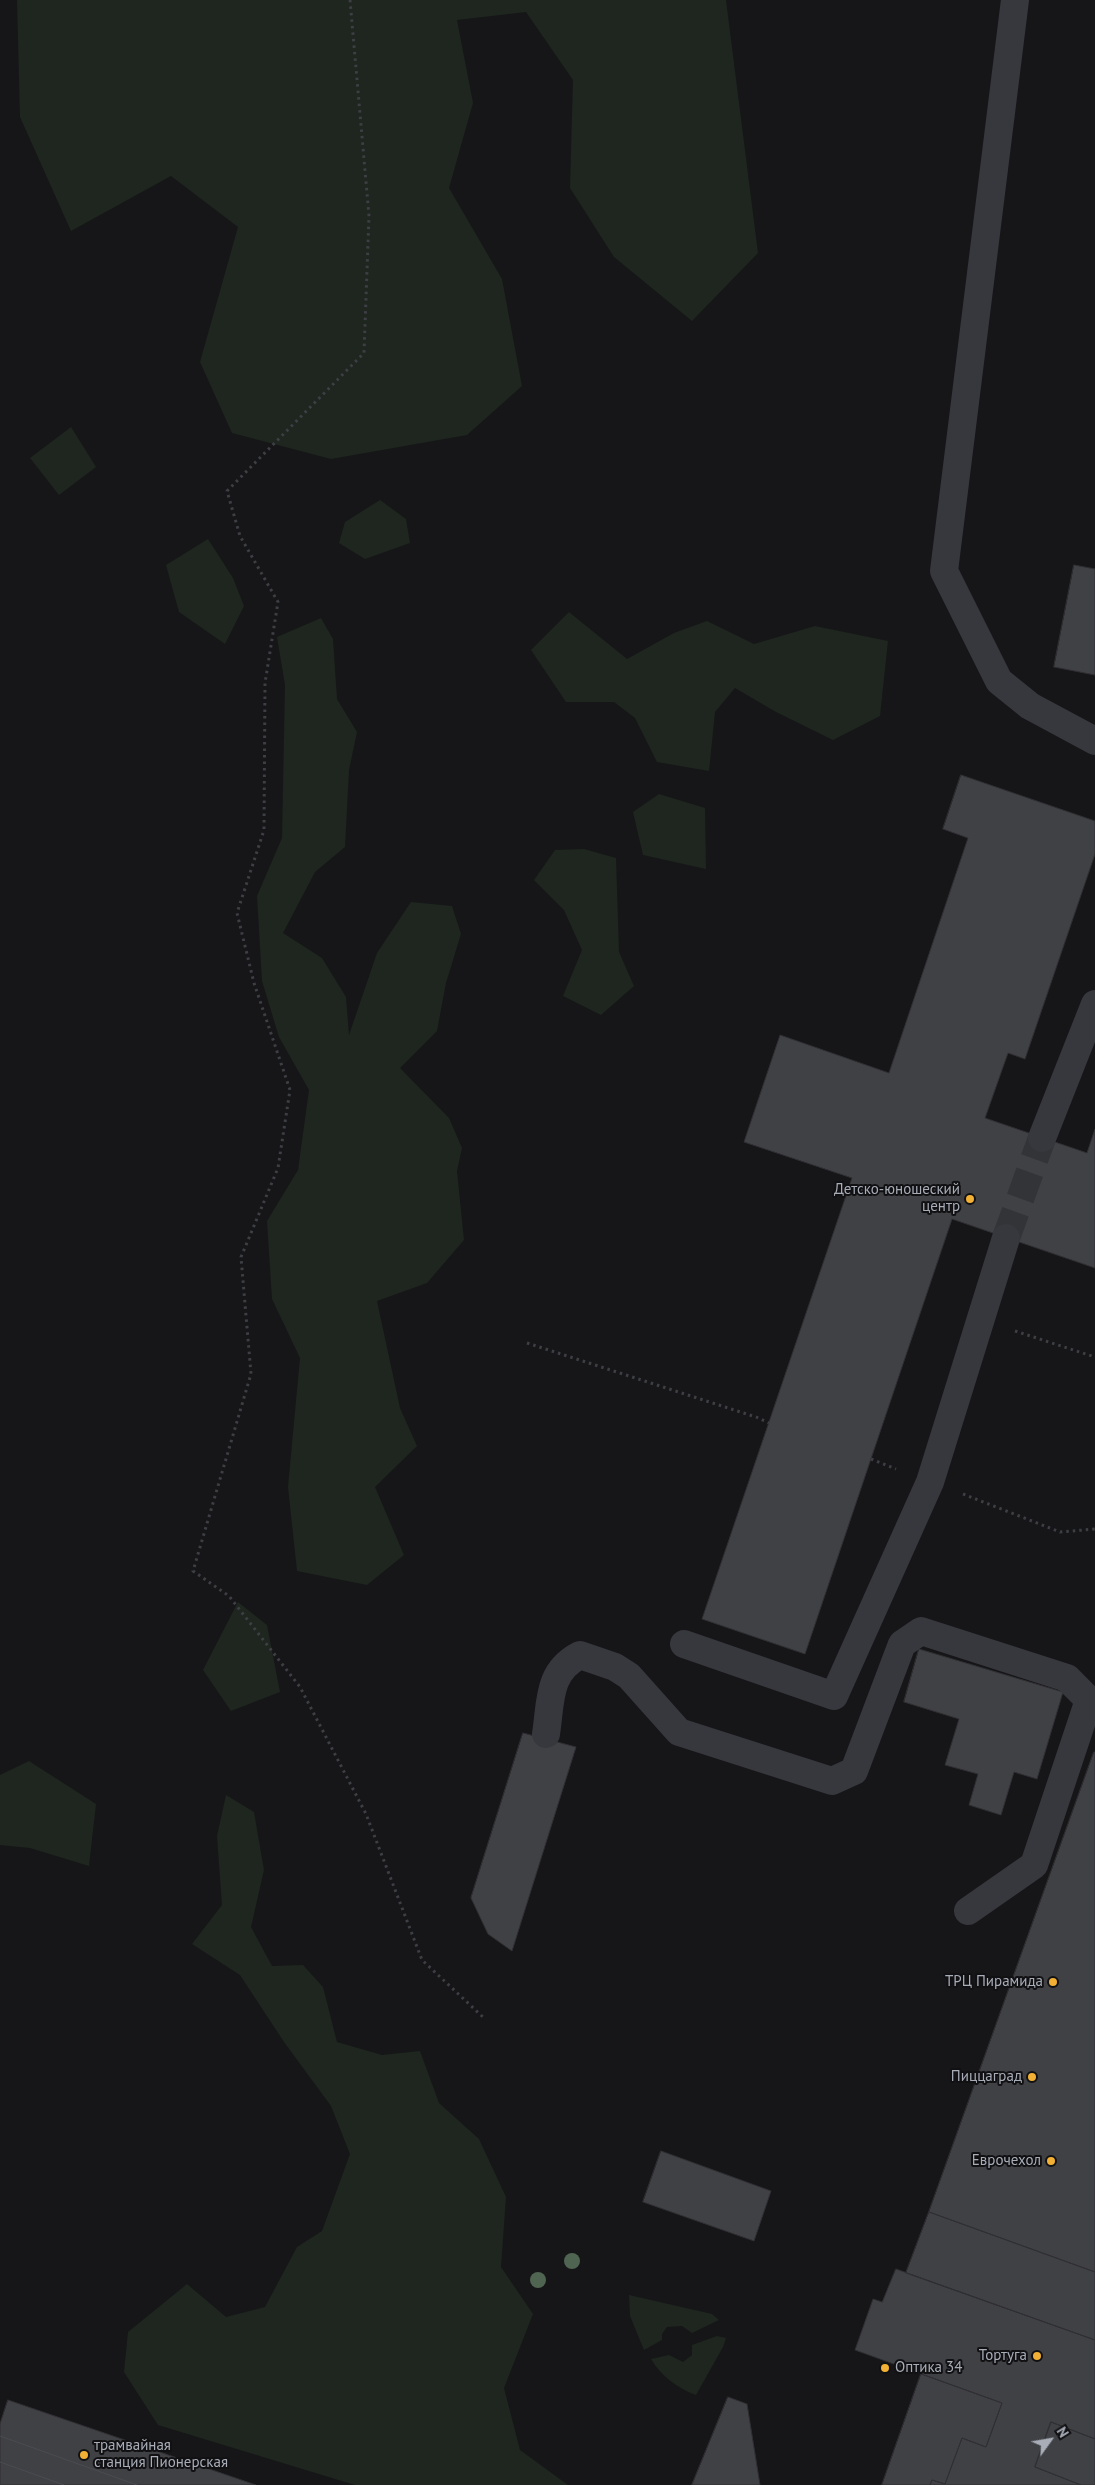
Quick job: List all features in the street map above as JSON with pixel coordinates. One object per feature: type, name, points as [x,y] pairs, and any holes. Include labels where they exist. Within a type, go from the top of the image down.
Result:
[{"type":"street","points":[[1015,0],[944,571],[999,681],[1030,706],[1095,741]]},
{"type":"street","points":[[1042,1138],[1095,1004]]},
{"type":"street","points":[[684,1644],[834,1696],[930,1482],[1006,1238]]},
{"type":"street","points":[[546,1734],[554,1679],[566,1662],[580,1655],[615,1667],[629,1676],[679,1732],[832,1781],[854,1771],[902,1644],[921,1631],[1067,1678],[1092,1701],[1034,1865],[968,1911]]},
{"type":"path","points":[[350,0],[369,216],[364,354],[227,491],[240,536],[278,602],[265,683],[264,830],[237,912],[254,983],[290,1090],[278,1168],[240,1257],[251,1374],[193,1571],[229,1596],[300,1687],[366,1814],[422,1960],[484,2018]]},
{"type":"path","points":[[981,1319],[1095,1357]]},
{"type":"path","points":[[527,1343],[756,1417],[769,1424]]},
{"type":"path","points":[[930,1482],[1060,1532],[1095,1529]]},
{"type":"shaded area","points":[[17,0],[726,0],[758,253],[692,321],[614,257],[570,188],[573,80],[526,12],[457,20],[473,103],[449,188],[502,279],[522,386],[467,435],[331,459],[232,433],[200,362],[238,227],[171,176],[71,231],[20,117]]},
{"type":"shaded area","points":[[71,427],[96,467],[59,495],[30,458]]},
{"type":"shaded area","points":[[380,500],[406,519],[410,543],[365,559],[339,543],[345,522]]},
{"type":"shaded area","points":[[208,539],[233,578],[244,606],[225,644],[179,612],[166,565]]},
{"type":"shaded area","points":[[569,612],[627,659],[674,633],[707,621],[754,644],[815,626],[888,641],[880,716],[833,740],[776,712],[735,688],[715,712],[709,771],[657,762],[635,718],[614,702],[566,702],[531,650]]},
{"type":"shaded area","points":[[321,618],[333,639],[337,699],[357,732],[349,770],[345,847],[315,872],[283,933],[322,958],[346,997],[349,1035],[377,953],[411,902],[452,906],[461,934],[446,983],[437,1031],[400,1068],[449,1118],[462,1148],[457,1171],[464,1240],[427,1283],[377,1301],[400,1408],[417,1446],[375,1487],[404,1555],[367,1585],[297,1571],[288,1487],[300,1358],[272,1299],[267,1221],[298,1170],[309,1090],[279,1037],[262,981],[257,896],[282,838],[285,685],[277,637]]},
{"type":"shaded area","points":[[659,794],[705,808],[706,869],[643,855],[633,812]]},
{"type":"shaded area","points":[[584,849],[616,858],[619,952],[634,986],[601,1015],[563,996],[582,950],[564,910],[534,880],[555,850]]},
{"type":"shaded area","points":[[238,1602],[267,1625],[280,1692],[231,1711],[203,1670]]},
{"type":"shaded area","points":[[29,1761],[96,1804],[89,1866],[30,1848],[0,1845],[0,1775]]},
{"type":"shaded area","points":[[226,1795],[254,1812],[264,1870],[251,1927],[272,1966],[303,1965],[323,1987],[337,2042],[382,2055],[420,2051],[439,2103],[479,2139],[506,2197],[501,2267],[533,2314],[504,2388],[520,2450],[568,2485],[355,2485],[158,2425],[124,2372],[128,2332],[187,2284],[226,2317],[265,2307],[297,2247],[322,2231],[350,2154],[331,2106],[284,2042],[240,1975],[192,1944],[222,1905],[217,1836]]},
{"type":"shaded area","points":[[629,2295],[712,2314],[719,2320],[692,2333],[682,2326],[667,2327],[662,2334],[662,2340],[644,2350],[630,2316]]},
{"type":"shaded area","points":[[717,2336],[726,2338],[723,2347],[696,2395],[670,2381],[651,2359],[669,2355],[683,2362],[692,2355],[692,2345]]},
{"type":"building","points":[[1074,565],[1095,569],[1095,675],[1054,667]]},
{"type":"building","name":"Детско-юношеский центр","points":[[961,775],[1095,821],[1095,854],[1025,1059],[1008,1053],[985,1118],[1087,1153],[1095,1129],[1095,1268],[952,1219],[805,1654],[702,1619],[852,1178],[744,1142],[780,1035],[889,1073],[968,838],[943,829]]},
{"type":"building","points":[[919,1649],[1063,1692],[1037,1779],[1014,1772],[1001,1815],[969,1805],[978,1774],[945,1765],[959,1719],[904,1702]]},
{"type":"building","points":[[523,1733],[576,1747],[512,1951],[488,1934],[471,1898]]},
{"type":"building","name":"ТРЦ Пирамида","points":[[1095,1752],[1095,2272],[929,2212]]},
{"type":"building","points":[[661,2151],[771,2191],[754,2241],[643,2202]]},
{"type":"building","points":[[929,2212],[1095,2272],[1095,2340],[906,2273]]},
{"type":"building","points":[[896,2269],[1095,2340],[1095,2439],[1051,2422],[1035,2467],[1081,2485],[930,2485],[932,2480],[945,2484],[962,2438],[986,2447],[1002,2403],[855,2350],[873,2299],[882,2302]]},
{"type":"building","points":[[921,2374],[1002,2403],[986,2447],[962,2438],[945,2484],[932,2480],[930,2485],[882,2485]]},
{"type":"building","points":[[728,2397],[747,2404],[760,2485],[692,2485]]},
{"type":"building","name":"трамвайная станция Пионерская","points":[[8,2400],[256,2485],[0,2485],[0,2424]]},
{"type":"building","points":[[1051,2422],[1095,2439],[1095,2485],[1081,2485],[1035,2467]]},
{"type":"tunnel","points":[[1006,1238],[1042,1138]]},
{"type":"tram line","points":[[0,2436],[137,2485]]},
{"type":"tram line","points":[[0,2462],[64,2485]]},
{"type":"place","name":"Детско-юношеский центр","points":[[970,1199]]},
{"type":"place","name":"ТРЦ Пирамида","points":[[1053,1982]]},
{"type":"place","name":"Пиццаград","points":[[1032,2077]]},
{"type":"place","name":"Еврочехол","points":[[1051,2161]]},
{"type":"place","name":"Тортуга","points":[[1037,2356]]},
{"type":"place","name":"Оптика 34","points":[[885,2368]]},
{"type":"place","name":"трамвайная станция Пионерская","points":[[84,2455]]}]
